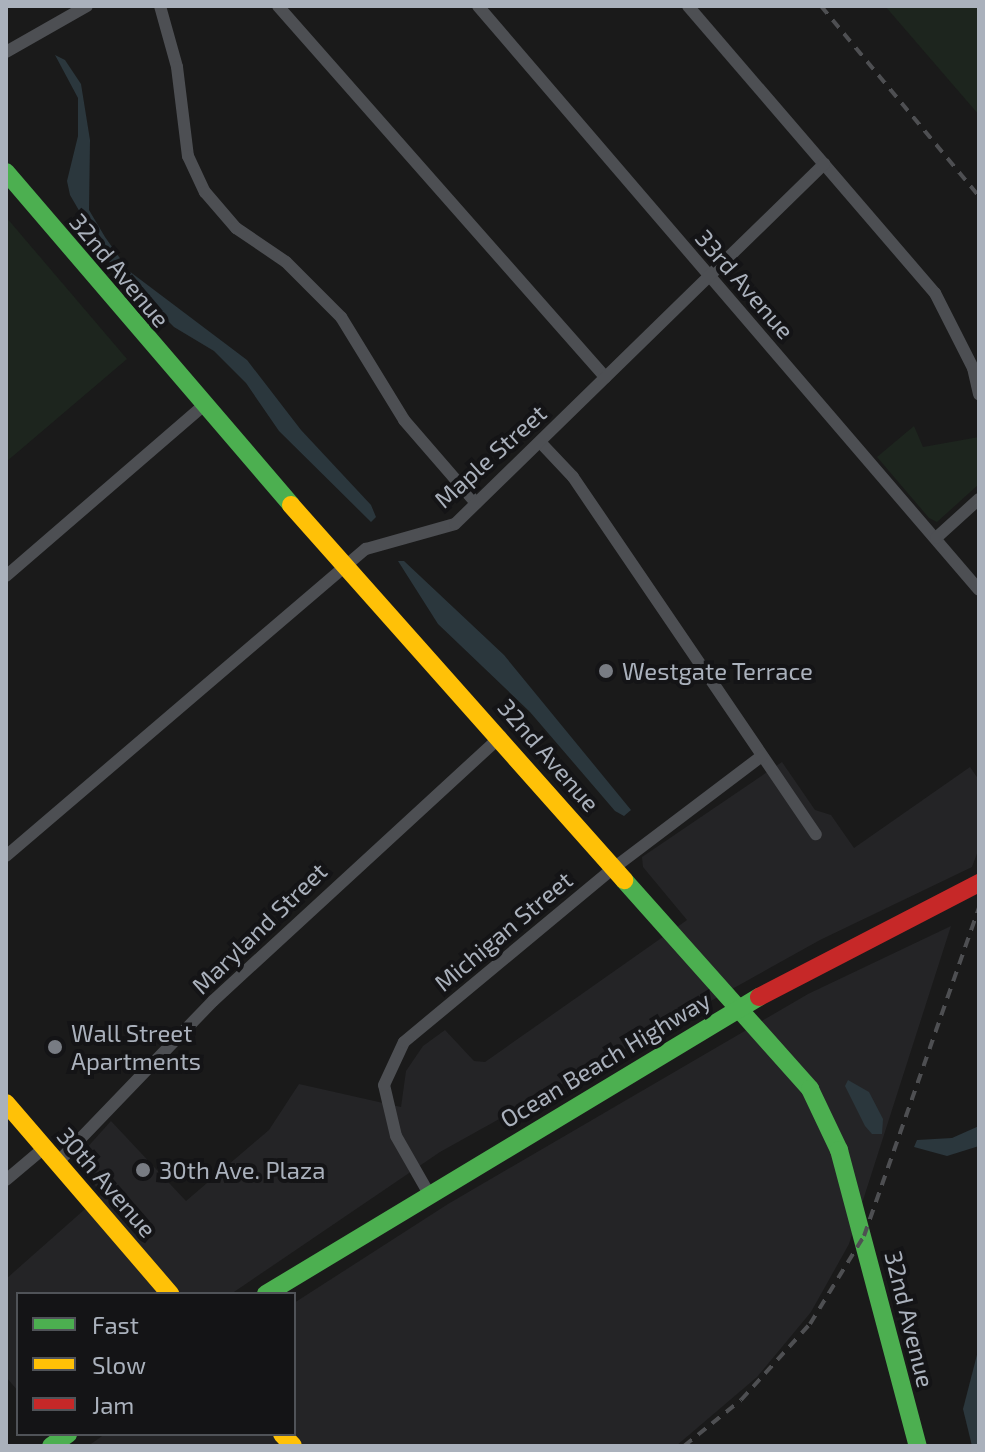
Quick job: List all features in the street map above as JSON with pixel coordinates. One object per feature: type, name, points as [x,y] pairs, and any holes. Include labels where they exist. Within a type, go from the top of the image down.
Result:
[{"type":"street","points":[[6,52],[87,6]]},
{"type":"street","points":[[160,6],[177,67],[188,156],[205,192],[236,228],[286,262],[341,317],[404,420],[476,503]]},
{"type":"street","points":[[278,6],[605,377]]},
{"type":"street","name":"33rd Avenue","points":[[478,6],[979,590]]},
{"type":"street","points":[[688,6],[935,293],[973,368],[979,394]]},
{"type":"street","name":"Maple Street","points":[[6,856],[346,565],[379,544],[455,524],[824,164]]},
{"type":"street","name":"32nd Avenue","points":[[6,172],[203,406],[501,736],[810,1089],[839,1150],[918,1446]]},
{"type":"street","points":[[6,576],[203,406]]},
{"type":"street","points":[[540,442],[573,477],[816,834]]},
{"type":"street","points":[[936,538],[979,499]]},
{"type":"street","name":"Maryland Street","points":[[58,1162],[213,1001],[501,736]]},
{"type":"street","name":"Michigan Street","points":[[428,1192],[396,1136],[384,1085],[404,1042],[615,867],[762,756]]},
{"type":"street","name":"Ocean Beach Highway","points":[[269,1292],[428,1192],[740,1007],[978,886]]},
{"type":"street","name":"30th Avenue","points":[[6,1103],[168,1292]]},
{"type":"street","points":[[6,1180],[45,1147]]},
{"type":"shaded area","points":[[885,6],[979,6],[979,115]]},
{"type":"shaded area","points":[[55,55],[65,60],[81,84],[90,140],[89,210],[105,237],[129,271],[247,360],[301,430],[371,505],[376,517],[371,522],[279,431],[246,383],[214,351],[174,327],[109,262],[70,195],[67,181],[78,136],[78,98]]},
{"type":"shaded area","points":[[6,217],[127,359],[6,462]]},
{"type":"shaded area","points":[[914,426],[923,447],[979,437],[978,485],[937,522],[929,518],[877,457]]},
{"type":"shaded area","points":[[398,561],[404,561],[504,655],[631,810],[624,816],[615,811],[530,712],[438,624]]},
{"type":"shaded area","points":[[782,762],[815,810],[831,815],[854,848],[970,767],[979,780],[979,848],[972,867],[820,940],[440,1152],[234,1292],[16,1292],[16,1389],[6,1377],[6,1279],[102,1194],[75,1161],[111,1121],[186,1201],[269,1130],[299,1084],[401,1107],[406,1071],[423,1046],[445,1030],[474,1061],[485,1062],[687,920],[643,867],[642,857]]},
{"type":"shaded area","points":[[951,926],[849,1244],[811,1312],[757,1377],[676,1446],[88,1446],[102,1436],[296,1436],[296,1302],[448,1204],[808,994]]},
{"type":"shaded area","points":[[848,1080],[869,1092],[883,1119],[882,1134],[872,1134],[865,1126],[845,1086]]},
{"type":"shaded area","points":[[979,1126],[979,1146],[947,1156],[914,1147],[917,1140],[952,1138]]},
{"type":"shaded area","points":[[979,1347],[979,1446],[972,1446],[963,1409]]},
{"type":"railway","points":[[821,6],[979,196]]},
{"type":"railway","points":[[684,1446],[741,1400],[810,1324],[864,1236],[979,907]]},
{"type":"traffic: fast","points":[[6,172],[291,505]]},
{"type":"traffic: fast","points":[[624,880],[810,1089],[839,1150],[918,1446]]},
{"type":"traffic: fast","points":[[269,1292],[759,997]]},
{"type":"traffic: fast","points":[[51,1446],[65,1436]]},
{"type":"traffic: slow","points":[[291,505],[624,880]]},
{"type":"traffic: slow","points":[[6,1103],[168,1292]]},
{"type":"traffic: slow","points":[[284,1436],[293,1446]]},
{"type":"traffic: jam","points":[[759,997],[979,883]]},
{"type":"place","name":"Westgate Terrace","points":[[606,671]]},
{"type":"place","name":"Wall Street Apartments","points":[[55,1047]]},
{"type":"place","name":"30th Ave. Plaza","points":[[143,1170]]}]
